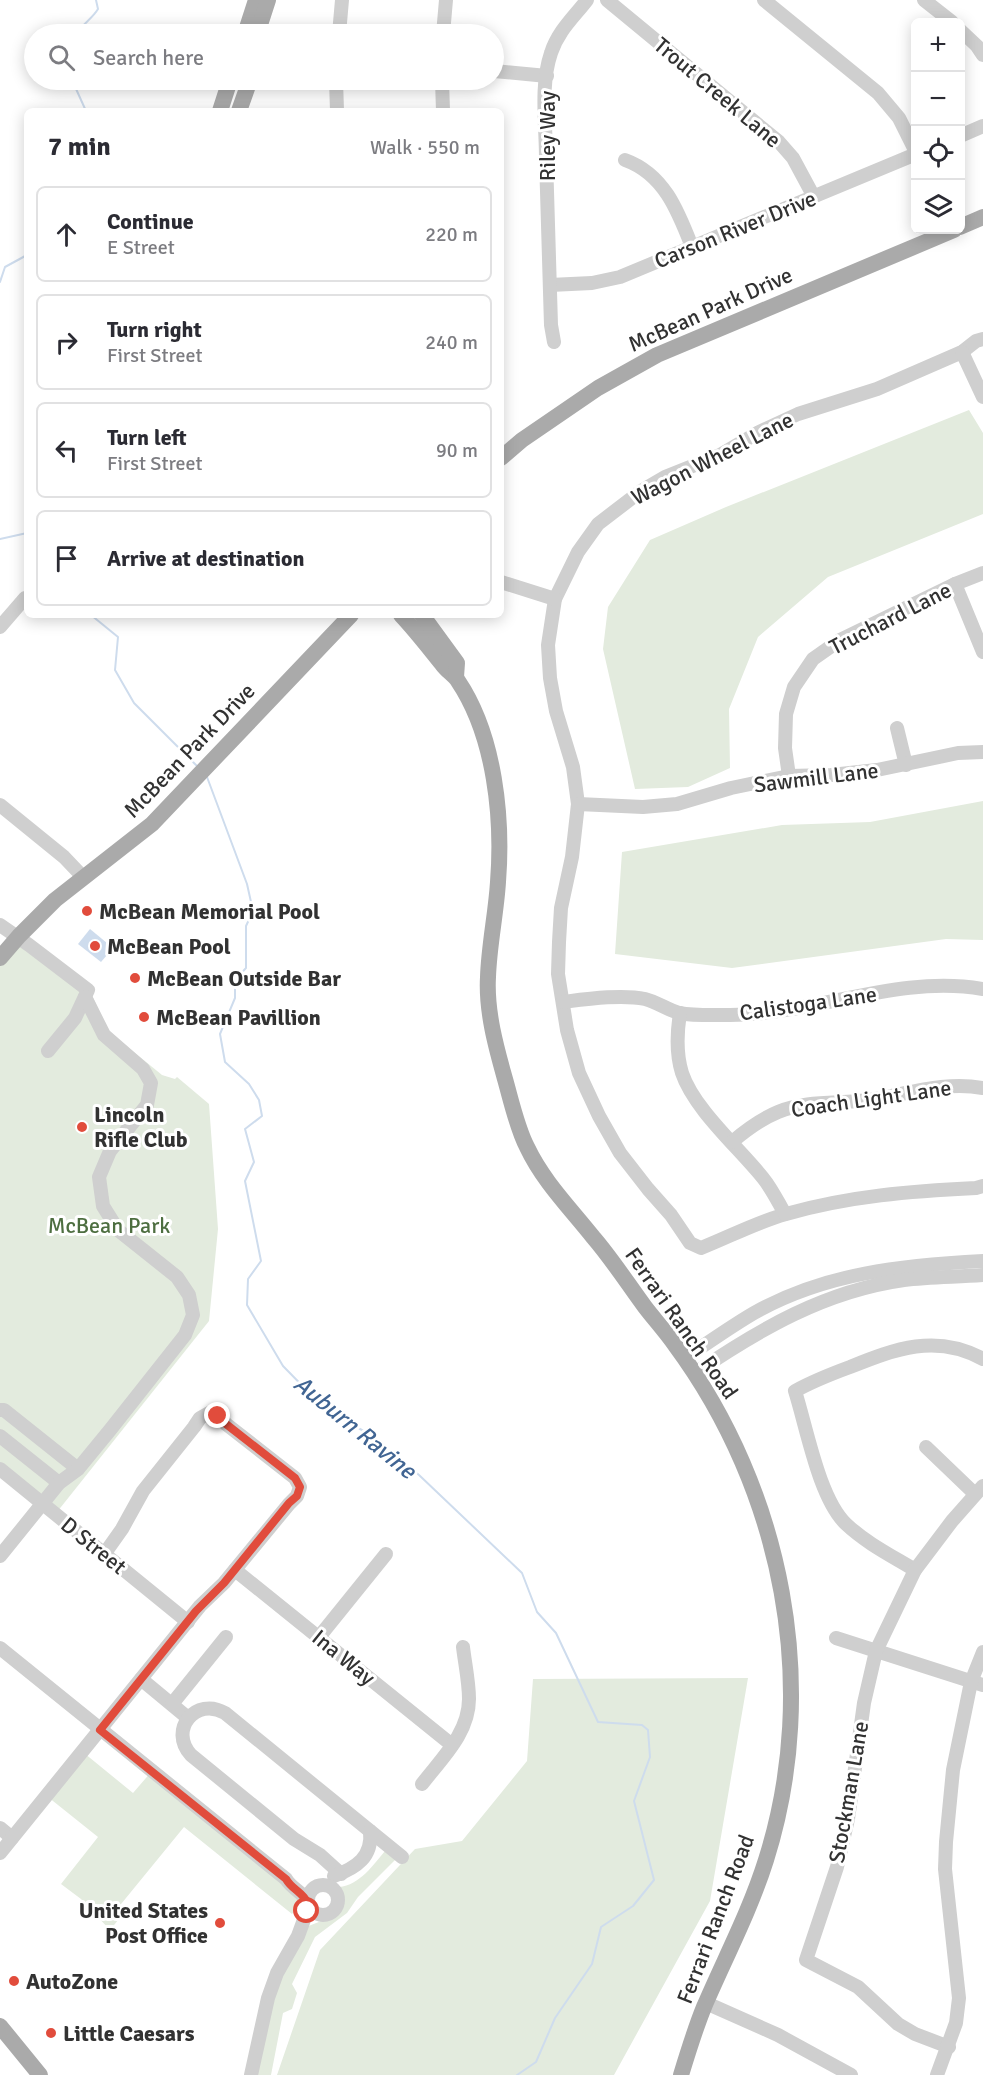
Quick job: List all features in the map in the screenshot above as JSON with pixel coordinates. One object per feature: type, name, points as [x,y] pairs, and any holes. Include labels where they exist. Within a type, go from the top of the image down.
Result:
[{"type":"main road","points":[[248,24],[256,0]]},
{"type":"main road","points":[[260,24],[268,0]]},
{"type":"main road","points":[[221,108],[227,90]]},
{"type":"main road","points":[[233,108],[239,90]]},
{"type":"main road","points":[[240,108],[246,90]]},
{"type":"main road","points":[[965,225],[983,218]]},
{"type":"main road","name":"McBean Park Drive","points":[[504,455],[522,440],[598,388],[657,356],[945,234]]},
{"type":"main road","name":"McBean Park Drive","points":[[0,958],[56,900],[152,824],[348,618]]},
{"type":"main road","name":"Ferrari Ranch Road","points":[[403,618],[446,670],[456,677],[480,727],[491,762],[497,802],[499,858],[488,981],[494,1032],[506,1083],[527,1147],[557,1195],[594,1238],[685,1358],[721,1418],[752,1485],[768,1534],[787,1620],[792,1709],[781,1794],[766,1858],[741,1928],[706,2003],[681,2075]]},
{"type":"main road","name":"Ferrari Ranch Road","points":[[424,618],[457,663],[456,677]]},
{"type":"main road","points":[[0,2026],[40,2075]]},
{"type":"street","points":[[340,24],[342,0]]},
{"type":"street","points":[[444,24],[446,0]]},
{"type":"street","name":"Riley Way","points":[[554,342],[551,325],[545,116],[547,76],[549,59],[556,40],[587,0]]},
{"type":"street","name":"Trout Creek Lane","points":[[607,0],[779,142],[793,158],[814,196]]},
{"type":"street","points":[[764,0],[878,93],[899,118],[911,144]]},
{"type":"street","points":[[924,0],[947,18]]},
{"type":"street","points":[[965,35],[983,55]]},
{"type":"street","points":[[504,71],[547,76]]},
{"type":"street","points":[[336,90],[337,108]]},
{"type":"street","points":[[442,90],[443,108]]},
{"type":"street","points":[[965,134],[983,126]]},
{"type":"street","name":"Carson River Drive","points":[[550,285],[592,283],[620,277],[911,155]]},
{"type":"street","points":[[625,160],[651,174],[666,192],[675,206],[692,247]]},
{"type":"street","name":"Wagon Wheel Lane","points":[[983,339],[976,341],[962,352],[876,389],[798,414],[759,432],[720,455],[665,477],[641,491],[598,524],[578,552],[555,599],[548,645],[550,678],[556,711],[573,767],[578,804],[572,857],[561,908],[559,942],[558,974],[567,1030],[579,1073],[599,1116],[620,1153],[671,1215],[690,1243],[701,1248],[785,1214],[854,1198],[908,1191],[983,1186]]},
{"type":"street","points":[[962,352],[983,397]]},
{"type":"street","name":"Truchard Lane","points":[[789,776],[785,748],[786,714],[794,687],[813,659],[840,640],[955,584],[983,573]]},
{"type":"street","points":[[504,583],[555,599]]},
{"type":"street","points":[[955,584],[983,652]]},
{"type":"street","points":[[0,627],[24,599]]},
{"type":"street","points":[[897,728],[906,765]]},
{"type":"street","name":"Sawmill Lane","points":[[578,804],[643,807],[677,804],[731,788],[789,776],[831,775],[878,770],[958,753],[983,752]]},
{"type":"street","points":[[0,805],[64,857],[83,877]]},
{"type":"street","points":[[0,926],[18,937],[91,994],[104,1035],[143,1069],[152,1083],[147,1104],[110,1151],[99,1177],[103,1206],[118,1230],[177,1277],[189,1295],[193,1315],[185,1335],[78,1469],[59,1483],[0,1556]]},
{"type":"street","name":"Calistoga Lane","points":[[563,1002],[600,997],[644,999],[680,1013],[730,1015],[758,1013],[904,989],[935,986],[983,989]]},
{"type":"street","points":[[48,1051],[91,994]]},
{"type":"street","points":[[680,1013],[678,1040],[682,1072],[691,1092],[765,1180],[785,1214]]},
{"type":"street","name":"Coach Light Lane","points":[[732,1142],[763,1119],[795,1106],[870,1100],[935,1086],[968,1085],[983,1088]]},
{"type":"street","points":[[685,1358],[754,1313],[826,1283],[870,1271],[903,1266],[983,1261]]},
{"type":"street","points":[[695,1373],[764,1328],[831,1297],[904,1280],[983,1275]]},
{"type":"street","points":[[915,1570],[858,1534],[844,1522],[833,1507],[825,1491],[795,1391],[890,1351],[907,1347],[944,1346],[964,1350],[983,1359]]},
{"type":"street","points":[[0,1410],[4,1410],[78,1469]]},
{"type":"street","points":[[0,1853],[188,1622],[297,1496],[300,1487],[295,1478],[218,1416],[209,1413],[200,1418],[143,1491],[122,1529],[105,1553]]},
{"type":"street","points":[[0,1436],[59,1483]]},
{"type":"street","points":[[926,1447],[979,1490]]},
{"type":"street","name":"D Street","points":[[0,1469],[188,1622]]},
{"type":"street","name":"Stockman Lane","points":[[949,2047],[915,2034],[898,2024],[858,1988],[806,1960],[837,1867],[848,1820],[864,1703],[876,1652],[915,1570],[931,1547],[979,1490]]},
{"type":"street","points":[[319,1637],[386,1554]]},
{"type":"street","name":"Ina Way","points":[[235,1570],[452,1745]]},
{"type":"street","points":[[172,1704],[226,1637]]},
{"type":"street","points":[[836,1638],[977,1684]]},
{"type":"street","points":[[422,1784],[452,1745],[465,1723],[468,1686],[462,1647]]},
{"type":"street","points":[[0,1648],[286,1879],[290,1886],[306,1897],[314,1912],[322,1915],[329,1914],[337,1906],[338,1899],[325,1888],[286,1879]]},
{"type":"street","points":[[937,2075],[956,2023],[959,1998],[947,1897],[946,1842],[953,1770],[977,1684],[983,1652]]},
{"type":"street","points":[[141,1679],[188,1718]]},
{"type":"street","points":[[251,2075],[268,1998],[277,1973],[298,1936],[309,1904],[309,1894],[341,1879],[340,1874],[320,1855],[294,1839],[191,1755],[185,1748],[182,1738],[183,1727],[188,1718],[197,1711],[207,1708],[225,1713],[402,1857]]},
{"type":"street","points":[[0,1828],[12,1838]]},
{"type":"street","points":[[340,1874],[368,1854],[371,1842],[370,1831]]},
{"type":"street","points":[[298,1936],[322,1915]]},
{"type":"street","points":[[706,2003],[778,2035],[851,2075]]},
{"type":"green space","points":[[969,410],[983,433],[983,514],[828,577],[758,637],[729,709],[730,768],[688,787],[635,789],[603,649],[608,607],[650,540],[726,507]]},
{"type":"green space","points":[[983,801],[983,940],[946,939],[732,968],[615,954],[622,852],[782,825],[870,822]]},
{"type":"green space","name":"McBean Park","points":[[22,939],[90,991],[108,1031],[162,1075],[175,1079],[177,1077],[209,1104],[218,1229],[209,1321],[57,1512],[0,1465],[0,966]]},
{"type":"green space","points":[[748,1678],[710,1901],[614,2075],[277,2075],[320,1950],[415,1849],[462,1841],[527,1761],[533,1679]]},
{"type":"green space","points":[[84,1753],[133,1793],[152,1771],[307,1894],[292,1914],[184,1827],[117,1909],[123,1914],[110,1930],[81,1899],[61,1884],[98,1837],[48,1797]]},
{"type":"green space","points":[[386,1850],[397,1858],[358,1897],[347,1913],[315,1937],[292,1984],[297,1993],[292,2009],[283,2013],[271,2075],[253,2075],[268,2005],[306,1927],[329,1918],[341,1904],[339,1887],[360,1878]]},
{"type":"water","name":"McBean Pool","points":[[90,929],[113,948],[101,962],[78,944]]},
{"type":"waterway","name":"Auburn Ravine","points":[[85,24],[98,9],[96,0]]},
{"type":"waterway","name":"Auburn Ravine","points":[[77,90],[85,108]]},
{"type":"waterway","name":"Auburn Ravine","points":[[0,282],[5,267],[24,257]]},
{"type":"waterway","name":"Auburn Ravine","points":[[0,539],[24,534]]},
{"type":"waterway","name":"Auburn Ravine","points":[[95,618],[118,637],[115,670],[134,703],[197,766]]},
{"type":"waterway","name":"Auburn Ravine","points":[[207,777],[247,884],[253,911],[246,926],[246,968],[235,980],[235,998],[220,1034],[225,1062],[249,1084],[259,1100],[262,1116],[245,1129],[254,1162],[245,1181],[261,1261],[248,1279],[247,1305],[283,1366],[327,1411],[371,1435],[419,1475],[522,1573],[537,1612],[556,1633],[598,1722],[642,1725],[648,1730],[650,1757],[634,1801],[654,1880],[633,1906],[601,1927],[592,1964],[555,2018],[536,2062],[517,2075]]},
{"type":"place","name":"McBean Memorial Pool","points":[[87,911]]},
{"type":"place","name":"McBean Pool","points":[[95,946]]},
{"type":"place","name":"McBean Outside Bar","points":[[135,978]]},
{"type":"place","name":"McBean Pavillion","points":[[144,1017]]},
{"type":"place","name":"Lincoln Rifle Club","points":[[82,1127]]},
{"type":"place","name":"United States Post Office","points":[[220,1923]]},
{"type":"place","name":"AutoZone","points":[[14,1981]]},
{"type":"place","name":"Little Caesars","points":[[51,2033]]},
{"type":"route","points":[[218,1416],[295,1478],[300,1487],[297,1496],[224,1583],[200,1606],[100,1730],[286,1879],[290,1886],[306,1897],[309,1906],[307,1911]]}]
